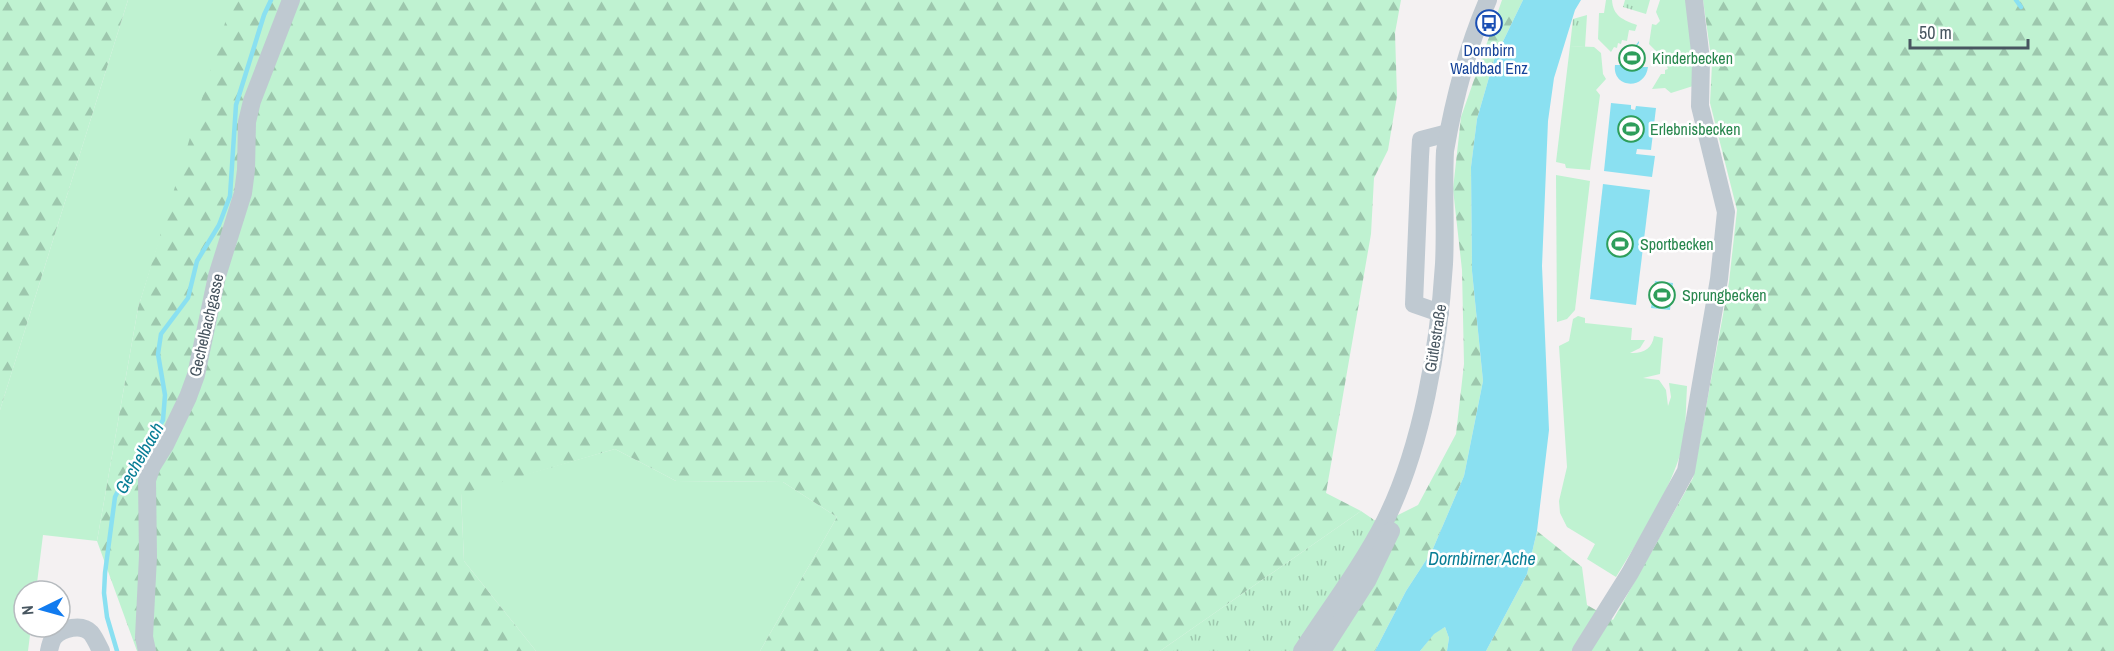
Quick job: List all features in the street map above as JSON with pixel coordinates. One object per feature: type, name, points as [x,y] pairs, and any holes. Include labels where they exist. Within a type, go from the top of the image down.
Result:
[{"type":"street","name":"Gechelbachgasse","points":[[147,651],[144,637],[148,556],[147,480],[188,398],[196,375],[217,276],[243,192],[247,122],[252,101],[291,0]]},
{"type":"street","name":"Gütlestraße","points":[[1302,651],[1385,520],[1405,470],[1420,419],[1440,313],[1444,262],[1445,151],[1465,60],[1488,0]]},
{"type":"street","points":[[1581,651],[1629,573],[1686,471],[1719,279],[1726,212],[1700,106],[1701,60],[1694,0]]},
{"type":"street","points":[[1440,313],[1414,304],[1420,157],[1421,140],[1448,133]]},
{"type":"street","points":[[1322,651],[1367,581],[1392,527],[1385,520]]},
{"type":"street","points":[[49,651],[52,639],[58,633],[77,627],[91,633],[101,651]]},
{"type":"green space","points":[[0,0],[128,0],[0,410]]},
{"type":"green space","points":[[128,0],[235,0],[138,308],[97,541],[43,535],[38,579],[12,579],[12,639],[30,639],[28,651],[0,651],[0,410]]},
{"type":"green space","points":[[232,0],[1401,0],[1395,33],[1397,96],[1388,150],[1374,178],[1371,234],[1326,493],[1361,511],[1160,651],[760,651],[837,517],[783,482],[676,481],[615,449],[461,494],[464,561],[536,651],[137,651],[97,541],[138,308]]},
{"type":"green space","points":[[1502,0],[1523,0],[1494,60],[1477,119],[1471,167],[1472,271],[1483,381],[1464,476],[1432,551],[1406,591],[1375,651],[1298,651],[1380,524],[1418,505],[1456,434],[1464,364],[1462,270],[1453,189],[1461,117]]},
{"type":"green space","points":[[1606,0],[1612,0],[1614,10],[1620,17],[1637,25],[1635,31],[1629,30],[1627,41],[1622,40],[1621,44],[1618,43],[1617,48],[1614,47],[1611,52],[1598,39],[1599,13],[1604,13]]},
{"type":"green space","points":[[1625,0],[1650,0],[1646,14],[1623,7]]},
{"type":"green space","points":[[1660,0],[1688,0],[1694,61],[1693,86],[1671,93],[1665,88],[1652,89],[1661,74],[1665,74],[1665,70],[1668,69],[1665,61],[1660,61],[1658,53],[1649,44],[1652,24],[1656,25],[1660,21],[1656,12]]},
{"type":"green space","points":[[1703,0],[2114,0],[2114,651],[1486,651],[1527,574],[1537,531],[1582,567],[1587,605],[1613,620],[1693,478],[1729,282],[1737,210],[1710,103],[1712,64]]},
{"type":"green space","points":[[1587,15],[1585,47],[1570,46],[1573,19]]},
{"type":"green space","points":[[1570,46],[1594,47],[1601,53],[1603,74],[1606,79],[1596,90],[1600,95],[1590,170],[1566,168],[1565,164],[1556,162]]},
{"type":"green space","points":[[1556,175],[1590,181],[1575,310],[1567,319],[1557,322]]},
{"type":"green space","points":[[1578,316],[1585,318],[1585,323],[1632,328],[1631,340],[1645,340],[1640,348],[1630,353],[1646,350],[1654,336],[1663,338],[1660,374],[1643,378],[1659,380],[1666,390],[1668,406],[1671,397],[1669,383],[1687,386],[1684,438],[1674,473],[1646,528],[1616,577],[1587,559],[1595,544],[1567,527],[1560,513],[1559,501],[1567,467],[1559,346],[1569,341],[1573,319]]},
{"type":"green space","points":[[615,449],[676,481],[783,482],[837,517],[760,651],[536,651],[464,561],[461,493]]},
{"type":"green space","points":[[1361,511],[1380,524],[1299,651],[1160,651]]},
{"type":"green space","points":[[1445,627],[1449,638],[1447,651],[1420,651],[1434,633]]},
{"type":"water","name":"Dornbirner Ache","points":[[1523,0],[1581,0],[1575,10],[1554,78],[1548,121],[1542,266],[1549,430],[1537,531],[1527,574],[1486,651],[1447,651],[1449,638],[1445,627],[1434,634],[1420,651],[1375,651],[1406,591],[1432,551],[1464,476],[1483,381],[1472,271],[1471,167],[1477,119],[1494,60]]},
{"type":"water","name":"Kinderbecken","points":[[1639,41],[1634,50],[1637,51],[1640,67],[1648,67],[1646,75],[1641,80],[1629,84],[1618,78],[1615,65],[1622,65],[1629,50],[1632,50]]},
{"type":"water","name":"Erlebnisbecken","points":[[1611,103],[1631,105],[1631,109],[1635,110],[1636,106],[1656,108],[1651,150],[1637,149],[1636,154],[1655,156],[1652,177],[1604,171]]},
{"type":"water","name":"Sportbecken","points":[[1603,184],[1650,190],[1636,305],[1590,299]]},
{"type":"water","name":"Sprungbecken","points":[[1655,281],[1673,283],[1670,310],[1651,308]]},
{"type":"waterway","name":"Gechelbach","points":[[117,651],[107,617],[104,593],[115,497],[163,420],[165,395],[158,354],[161,334],[188,298],[197,261],[219,225],[230,196],[236,105],[264,15],[271,0]]},
{"type":"waterway","points":[[2016,0],[2021,7]]},
{"type":"place","name":"Dornbirn Waldbad Enz","points":[[1489,23]]},
{"type":"place","name":"Kinderbecken","points":[[1632,58]]},
{"type":"place","name":"Erlebnisbecken","points":[[1631,129]]},
{"type":"place","name":"Sportbecken","points":[[1620,244]]},
{"type":"place","name":"Sprungbecken","points":[[1662,295]]}]
